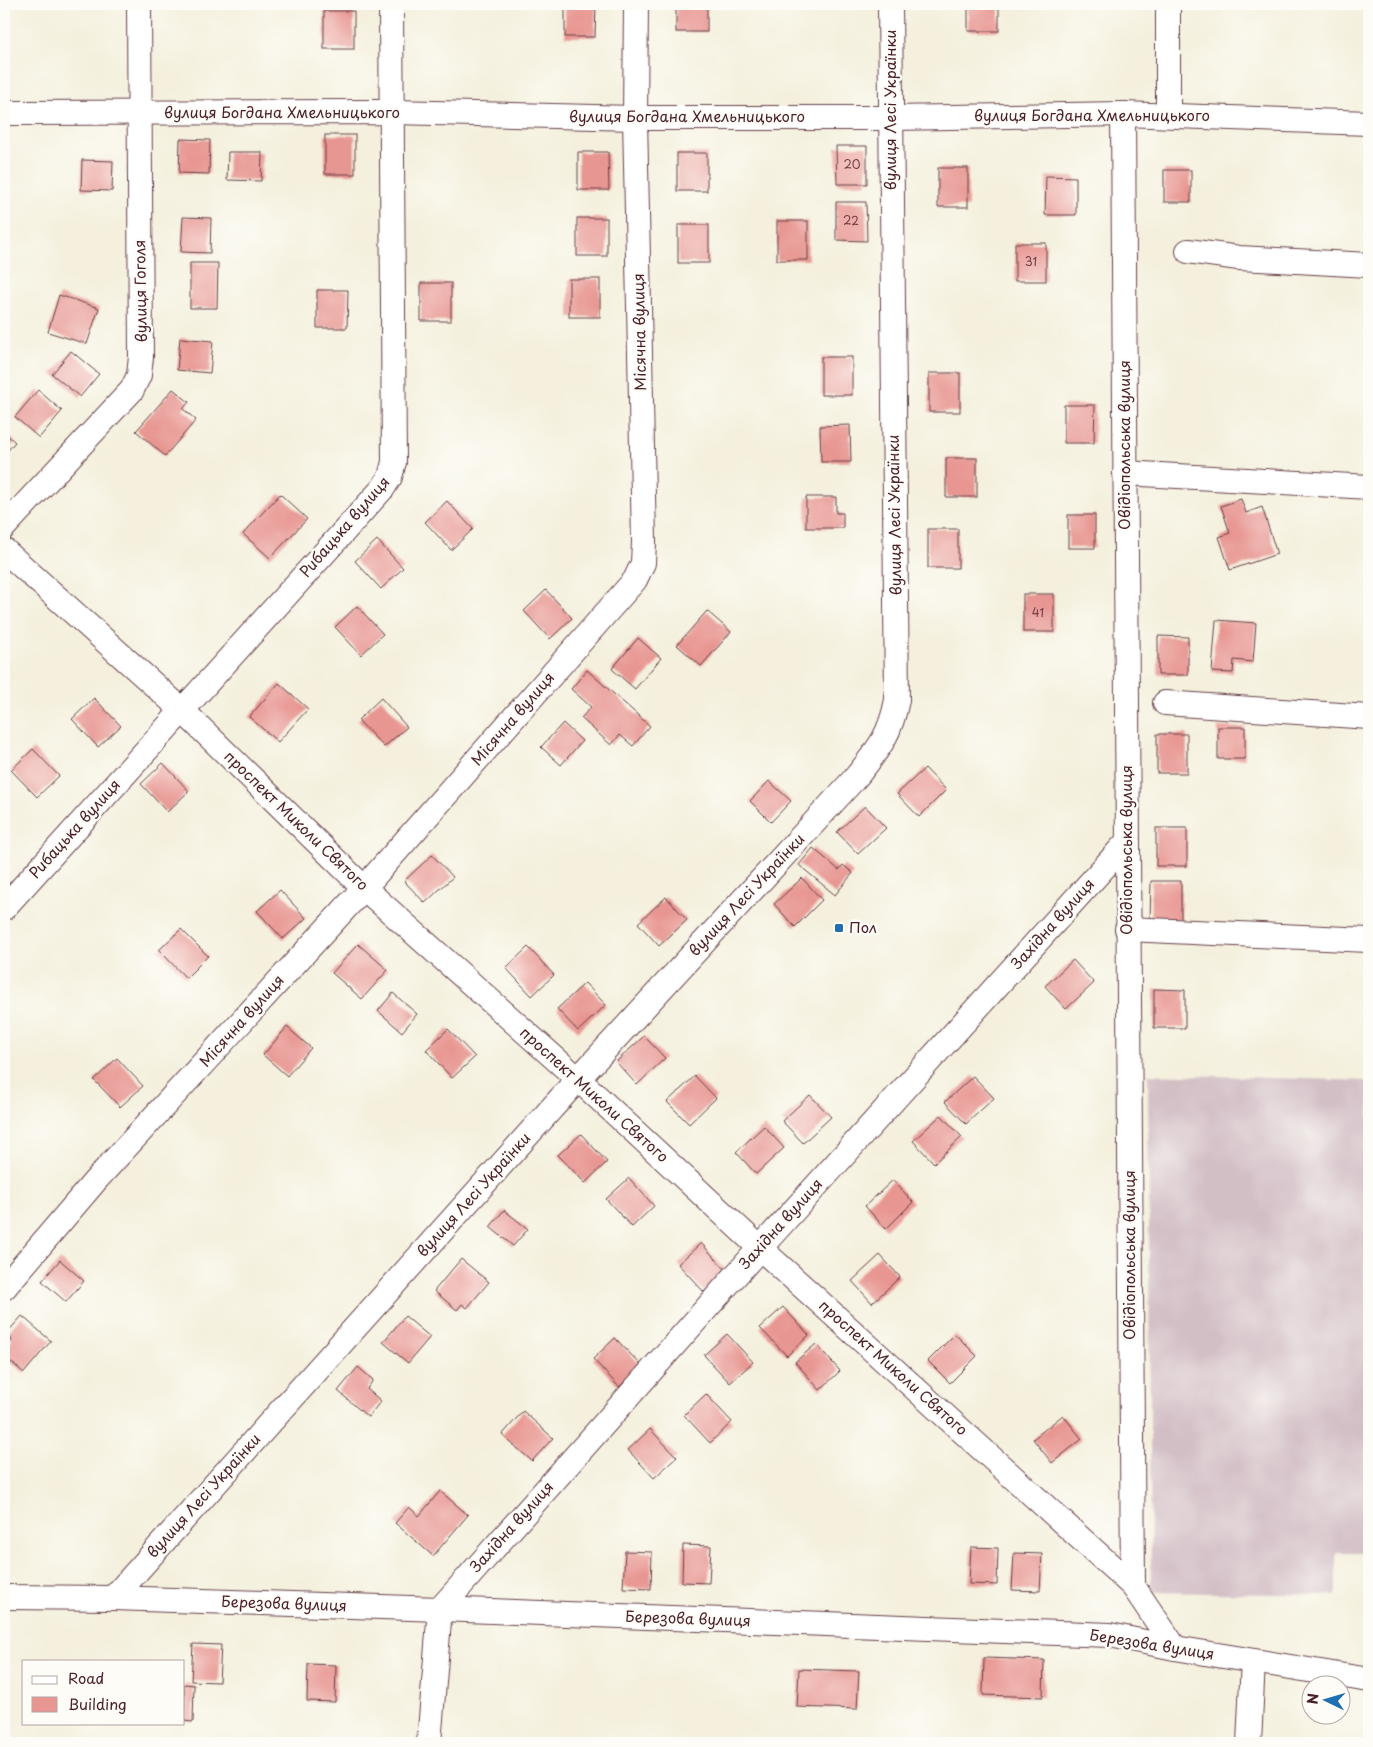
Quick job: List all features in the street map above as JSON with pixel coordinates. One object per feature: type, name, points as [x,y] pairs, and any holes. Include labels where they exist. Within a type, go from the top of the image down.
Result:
[{"type":"street","name":"вулиця Гоголя","points":[[4,527],[132,390],[139,375],[141,357],[139,4]]},
{"type":"street","name":"Рибацька вулиця","points":[[4,908],[390,477],[394,462],[391,4]]},
{"type":"street","name":"Місячна вулиця","points":[[4,1288],[96,1180],[364,888],[635,580],[643,563],[644,542],[636,118],[636,4]]},
{"type":"street","name":"вулиця Лесі Українки","points":[[113,1598],[578,1079],[857,776],[885,739],[893,720],[897,700],[890,4]]},
{"type":"street","points":[[1168,4],[1168,114]]},
{"type":"street","name":"вулиця Богдана Хмельницького","points":[[4,113],[393,112],[636,118],[891,118],[1168,114],[1369,123]]},
{"type":"street","name":"Овідіопольська вулиця","points":[[1123,114],[1133,1586]]},
{"type":"street","points":[[1188,252],[1240,258],[1369,265]]},
{"type":"street","points":[[1125,474],[1369,487]]},
{"type":"street","name":"проспект Миколи Святого","points":[[4,550],[182,710],[364,888],[578,1079],[760,1248],[1133,1586],[1175,1648]]},
{"type":"street","points":[[1165,703],[1369,717]]},
{"type":"street","name":"Західна вулиця","points":[[440,1609],[760,1248],[1127,842]]},
{"type":"street","points":[[1128,929],[1369,940]]},
{"type":"street","name":"Березова вулиця","points":[[4,1597],[113,1598],[440,1609],[1110,1635],[1253,1662],[1369,1680]]},
{"type":"street","points":[[429,1743],[440,1609]]},
{"type":"street","points":[[1248,1743],[1253,1662]]},
{"type":"shaded area","points":[[1148,1074],[1369,1081],[1369,1552],[1336,1552],[1336,1595],[1151,1592]]},
{"type":"building","points":[[565,4],[596,4],[595,37],[565,37]]},
{"type":"building","points":[[676,4],[707,4],[707,32],[676,32]]},
{"type":"building","points":[[968,4],[999,4],[999,31],[968,31]]},
{"type":"building","points":[[324,11],[354,11],[354,49],[324,49]]},
{"type":"building","points":[[325,135],[355,135],[355,174],[325,174]]},
{"type":"building","points":[[180,139],[210,140],[209,174],[179,173]]},
{"type":"building","points":[[836,146],[867,146],[867,184],[837,184]]},
{"type":"building","points":[[228,152],[262,152],[261,181],[227,180]]},
{"type":"building","points":[[578,152],[608,152],[609,190],[578,190]]},
{"type":"building","points":[[677,153],[707,153],[707,191],[677,191]]},
{"type":"building","points":[[82,160],[113,161],[112,191],[81,190]]},
{"type":"building","points":[[938,168],[968,168],[968,207],[938,207]]},
{"type":"building","points":[[1164,170],[1191,170],[1191,202],[1164,202]]},
{"type":"building","points":[[1046,176],[1076,177],[1076,215],[1045,215]]},
{"type":"building","points":[[836,202],[866,202],[867,241],[836,240]]},
{"type":"building","points":[[183,217],[211,218],[210,253],[181,252]]},
{"type":"building","points":[[577,218],[607,218],[607,256],[577,256]]},
{"type":"building","points":[[777,221],[808,221],[808,260],[777,260]]},
{"type":"building","points":[[678,225],[709,225],[709,263],[678,263]]},
{"type":"building","points":[[1015,243],[1046,243],[1046,281],[1015,281]]},
{"type":"building","points":[[190,263],[218,263],[217,308],[190,308]]},
{"type":"building","points":[[569,279],[600,279],[600,317],[569,317]]},
{"type":"building","points":[[421,283],[451,283],[451,321],[421,321]]},
{"type":"building","points":[[317,290],[348,290],[347,328],[317,328]]},
{"type":"building","points":[[59,295],[99,308],[87,344],[48,332]]},
{"type":"building","points":[[180,338],[213,341],[210,373],[177,370]]},
{"type":"building","points":[[71,351],[99,374],[80,397],[52,374]]},
{"type":"building","points":[[821,357],[852,357],[852,395],[821,395]]},
{"type":"building","points":[[929,373],[960,373],[960,412],[929,412]]},
{"type":"building","points":[[173,389],[189,402],[183,409],[196,420],[165,456],[136,431]]},
{"type":"building","points":[[38,390],[62,411],[39,438],[15,417]]},
{"type":"building","points":[[1064,405],[1095,405],[1094,443],[1064,443]]},
{"type":"building","points":[[850,425],[851,462],[821,462],[820,426]]},
{"type":"building","points":[[4,432],[15,442],[4,455]]},
{"type":"building","points":[[946,458],[977,458],[977,497],[946,497]]},
{"type":"building","points":[[280,494],[307,519],[270,558],[243,534]]},
{"type":"building","points":[[806,497],[836,497],[836,513],[843,513],[843,528],[806,528]]},
{"type":"building","points":[[1241,499],[1246,513],[1262,507],[1277,554],[1230,570],[1219,537],[1230,533],[1221,506]]},
{"type":"building","points":[[447,501],[473,529],[451,550],[425,522]]},
{"type":"building","points":[[1068,515],[1095,515],[1095,548],[1068,548]]},
{"type":"building","points":[[928,529],[958,529],[958,568],[928,568]]},
{"type":"building","points":[[377,540],[403,568],[381,589],[355,561]]},
{"type":"building","points":[[546,590],[572,618],[550,639],[524,611]]},
{"type":"building","points":[[1023,594],[1054,594],[1054,632],[1023,632]]},
{"type":"building","points":[[357,606],[383,634],[361,655],[335,627]]},
{"type":"building","points":[[707,611],[731,632],[701,666],[677,645]]},
{"type":"building","points":[[1216,620],[1256,623],[1253,662],[1234,660],[1233,673],[1212,672]]},
{"type":"building","points":[[1158,636],[1188,637],[1188,675],[1158,675]]},
{"type":"building","points":[[638,638],[661,658],[635,689],[612,669]]},
{"type":"building","points":[[587,670],[650,726],[633,746],[620,735],[611,745],[581,718],[591,707],[571,689]]},
{"type":"building","points":[[279,683],[308,709],[278,742],[249,717]]},
{"type":"building","points":[[94,698],[121,726],[98,747],[72,719]]},
{"type":"building","points":[[381,698],[407,727],[384,747],[358,720]]},
{"type":"building","points":[[563,723],[582,741],[561,765],[541,747]]},
{"type":"building","points":[[1218,727],[1245,727],[1245,759],[1218,759]]},
{"type":"building","points":[[1157,734],[1187,734],[1187,773],[1157,773]]},
{"type":"building","points":[[33,749],[59,776],[37,797],[11,770]]},
{"type":"building","points":[[163,763],[189,791],[167,812],[141,784]]},
{"type":"building","points":[[925,768],[946,790],[919,817],[897,794]]},
{"type":"building","points":[[769,781],[791,801],[771,822],[750,801]]},
{"type":"building","points":[[865,806],[886,828],[858,854],[837,832]]},
{"type":"building","points":[[1156,828],[1187,828],[1187,866],[1156,866]]},
{"type":"building","points":[[813,848],[839,870],[843,865],[853,873],[835,895],[799,865]]},
{"type":"building","points":[[432,855],[453,877],[425,903],[404,881]]},
{"type":"building","points":[[802,878],[822,900],[795,927],[774,904]]},
{"type":"building","points":[[1151,881],[1181,881],[1181,920],[1150,920]]},
{"type":"building","points":[[280,890],[306,918],[283,939],[257,911]]},
{"type":"building","points":[[666,897],[687,920],[659,946],[638,923]]},
{"type":"building","points":[[181,929],[208,956],[186,978],[159,950]]},
{"type":"building","points":[[358,944],[388,970],[362,999],[332,973]]},
{"type":"building","points":[[528,947],[554,975],[532,996],[506,968]]},
{"type":"building","points":[[1073,960],[1094,983],[1066,1009],[1045,986]]},
{"type":"building","points":[[585,983],[606,1005],[578,1031],[557,1009]]},
{"type":"building","points":[[1154,989],[1185,990],[1185,1028],[1154,1028]]},
{"type":"building","points":[[393,993],[417,1014],[402,1032],[378,1011]]},
{"type":"building","points":[[287,1027],[311,1048],[287,1076],[263,1055]]},
{"type":"building","points":[[448,1029],[475,1057],[452,1078],[426,1050]]},
{"type":"building","points":[[644,1036],[665,1058],[637,1085],[616,1062]]},
{"type":"building","points":[[117,1058],[143,1086],[120,1107],[94,1080]]},
{"type":"building","points":[[695,1076],[716,1098],[689,1124],[667,1102]]},
{"type":"building","points":[[973,1076],[994,1098],[966,1124],[945,1102]]},
{"type":"building","points":[[810,1095],[831,1117],[803,1143],[782,1121]]},
{"type":"building","points":[[941,1115],[962,1137],[934,1163],[913,1141]]},
{"type":"building","points":[[764,1126],[784,1148],[756,1174],[736,1152]]},
{"type":"building","points":[[581,1134],[607,1162],[585,1183],[558,1155]]},
{"type":"building","points":[[629,1178],[654,1206],[632,1227],[606,1199]]},
{"type":"building","points":[[893,1180],[913,1202],[886,1229],[865,1206]]},
{"type":"building","points":[[504,1210],[528,1229],[513,1246],[490,1227]]},
{"type":"building","points":[[701,1243],[727,1271],[704,1292],[678,1264]]},
{"type":"building","points":[[880,1255],[900,1277],[872,1303],[852,1281]]},
{"type":"building","points":[[461,1259],[489,1282],[467,1308],[462,1304],[457,1310],[434,1291]]},
{"type":"building","points":[[60,1260],[84,1281],[66,1302],[42,1281]]},
{"type":"building","points":[[783,1307],[809,1335],[787,1356],[760,1328]]},
{"type":"building","points":[[22,1316],[51,1341],[24,1373],[4,1356],[4,1350],[12,1340],[6,1334]]},
{"type":"building","points":[[405,1316],[430,1337],[408,1363],[383,1342]]},
{"type":"building","points":[[727,1334],[753,1362],[730,1383],[704,1355]]},
{"type":"building","points":[[955,1334],[977,1356],[950,1383],[928,1361]]},
{"type":"building","points":[[615,1338],[642,1366],[619,1387],[593,1359]]},
{"type":"building","points":[[816,1344],[840,1371],[820,1390],[795,1362]]},
{"type":"building","points":[[358,1367],[373,1380],[367,1389],[381,1401],[368,1417],[338,1391]]},
{"type":"building","points":[[706,1394],[732,1422],[710,1443],[684,1415]]},
{"type":"building","points":[[523,1411],[553,1438],[532,1461],[502,1435]]},
{"type":"building","points":[[1063,1415],[1082,1439],[1052,1463],[1033,1439]]},
{"type":"building","points":[[650,1429],[677,1457],[654,1478],[628,1450]]},
{"type":"building","points":[[440,1491],[468,1515],[433,1556],[395,1523],[409,1507],[419,1516]]},
{"type":"building","points":[[683,1545],[711,1546],[709,1583],[682,1582]]},
{"type":"building","points":[[971,1547],[998,1548],[997,1585],[969,1584]]},
{"type":"building","points":[[625,1551],[652,1552],[651,1589],[623,1588]]},
{"type":"building","points":[[1014,1553],[1042,1554],[1040,1591],[1012,1590]]},
{"type":"building","points":[[193,1644],[221,1645],[219,1682],[191,1681]]},
{"type":"building","points":[[984,1658],[1044,1660],[1043,1697],[983,1695]]},
{"type":"building","points":[[308,1664],[336,1665],[335,1702],[307,1701]]},
{"type":"building","points":[[799,1669],[859,1671],[857,1709],[797,1707]]},
{"type":"building","points":[[185,1684],[194,1685],[193,1722],[185,1721]]},
{"type":"place","name":"Пол","points":[[839,928]]}]
